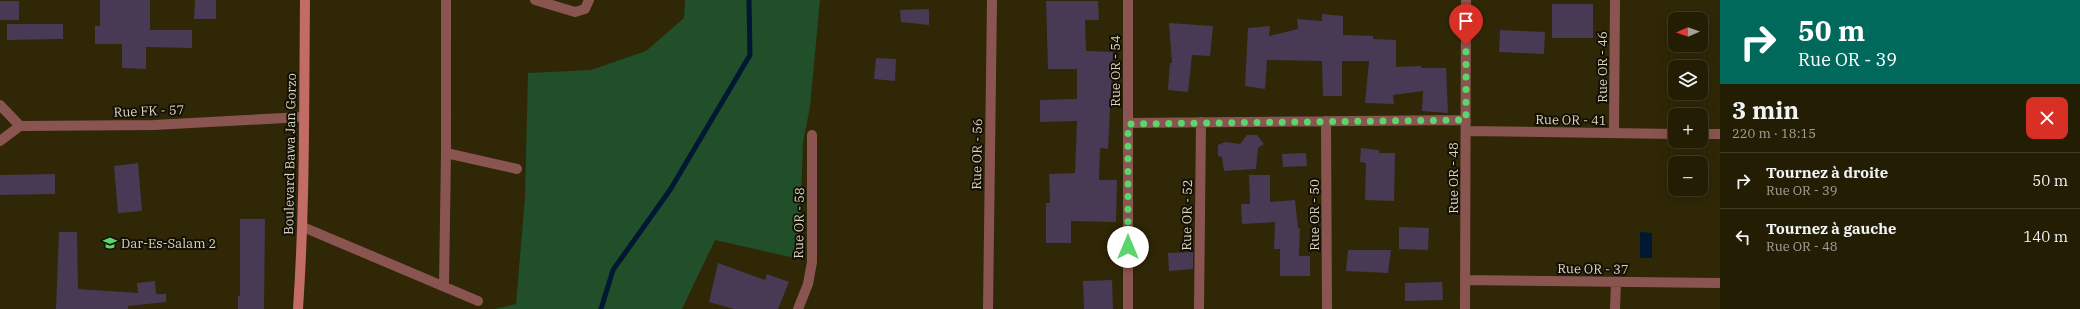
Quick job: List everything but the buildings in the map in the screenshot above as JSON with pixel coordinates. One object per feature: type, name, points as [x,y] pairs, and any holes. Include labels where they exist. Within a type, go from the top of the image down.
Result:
[{"type":"main road","name":"Boulevard Bawa Jan Gorzo","points":[[298,309],[303,227],[305,0]]},
{"type":"street","points":[[444,286],[446,0]]},
{"type":"street","points":[[535,0],[575,12],[585,9],[589,0]]},
{"type":"street","name":"Rue OR - 56","points":[[988,309],[992,0]]},
{"type":"street","name":"Rue OR - 54","points":[[1128,0],[1128,309]]},
{"type":"street","name":"Rue OR - 48","points":[[1465,309],[1466,0]]},
{"type":"street","name":"Rue OR - 46","points":[[1614,133],[1615,0]]},
{"type":"street","points":[[0,105],[20,126],[0,141]]},
{"type":"street","name":"Rue FK - 57","points":[[20,126],[154,125],[303,117]]},
{"type":"street","points":[[1128,124],[1466,120]]},
{"type":"street","name":"Rue OR - 50","points":[[1326,121],[1327,309]]},
{"type":"street","name":"Rue OR - 52","points":[[1199,309],[1201,122]]},
{"type":"street","name":"Rue OR - 41","points":[[1466,131],[1668,134]]},
{"type":"street","points":[[1708,134],[1720,134]]},
{"type":"street","name":"Rue OR - 58","points":[[798,309],[808,284],[812,262],[812,135]]},
{"type":"street","points":[[446,153],[517,169]]},
{"type":"street","points":[[303,227],[478,301]]},
{"type":"street","name":"Rue OR - 37","points":[[1466,280],[1720,283]]},
{"type":"street","points":[[1616,282],[1616,309]]},
{"type":"green space","points":[[685,0],[820,0],[810,107],[803,142],[799,259],[715,240],[682,309],[495,309],[516,304],[525,198],[528,73],[591,70],[646,51],[684,18]]},
{"type":"water","points":[[1640,232],[1652,233],[1652,258],[1640,258]]},
{"type":"waterway","points":[[601,309],[613,270],[670,190],[750,55],[749,0]]},
{"type":"place","name":"Dar-Es-Salam 2","points":[[110,243]]},
{"type":"route","points":[[1128,247],[1128,124],[1466,120],[1466,45]]}]
